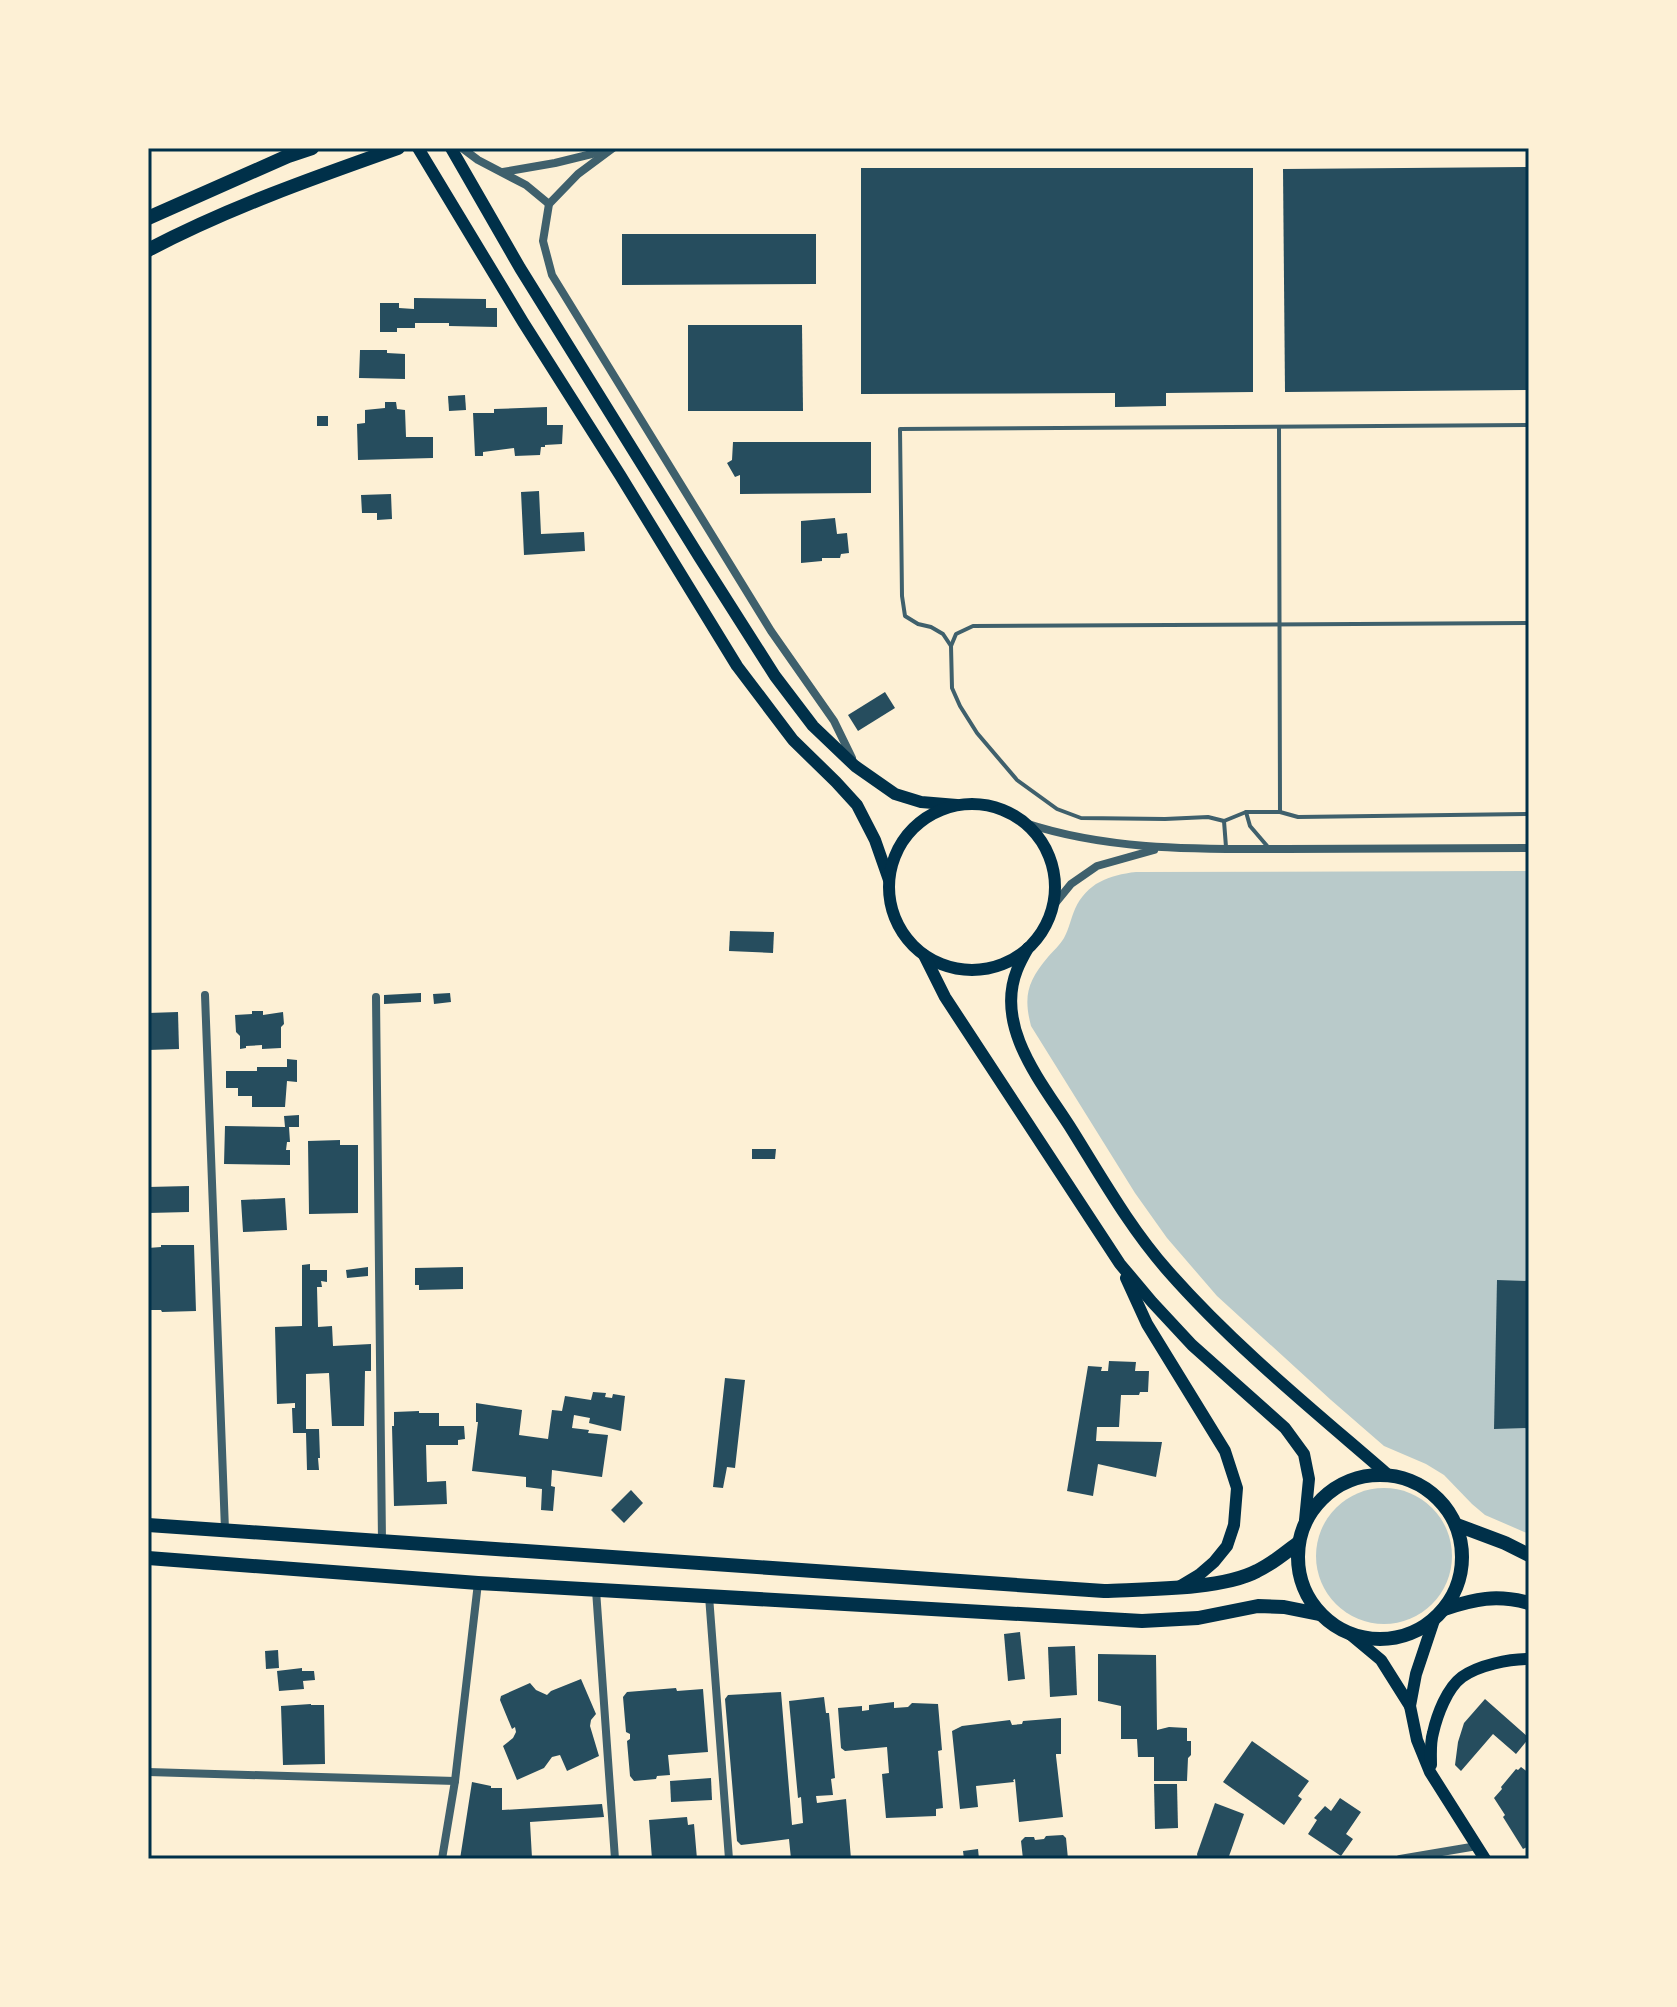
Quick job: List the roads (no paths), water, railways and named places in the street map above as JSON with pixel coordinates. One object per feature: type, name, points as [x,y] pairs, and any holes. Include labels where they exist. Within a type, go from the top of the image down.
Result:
[{"type":"main road","points":[[148,218],[312,148]]},
{"type":"main road","points":[[148,252],[163,242],[295,184],[398,148]]},
{"type":"main road","points":[[418,148],[737,666],[793,740],[857,805],[875,840],[889,880]]},
{"type":"main road","points":[[451,148],[520,268],[775,676],[813,726],[855,766],[895,794],[921,802],[981,804],[1005,811],[1025,823],[1041,840],[1051,861],[1055,883],[1053,906],[1044,929],[1028,948],[1016,971],[1011,996],[1013,1026],[1028,1060],[1117,1204],[1165,1269],[1219,1326],[1387,1474]]},
{"type":"main road","points":[[957,805],[932,814],[910,830],[895,853],[889,880],[889,901],[896,922],[908,940],[924,955],[949,967],[977,970],[1005,963],[1028,948]]},
{"type":"main road","points":[[924,955],[945,997],[1120,1264],[1192,1345],[1285,1428],[1304,1454],[1309,1479],[1305,1520],[1298,1543],[1298,1569],[1305,1593],[1319,1614],[1381,1660],[1410,1706],[1417,1740],[1430,1772],[1485,1859]]},
{"type":"main road","points":[[1120,1264],[1147,1324],[1225,1451],[1237,1488],[1234,1525],[1227,1546],[1199,1575],[1178,1587]]},
{"type":"main road","points":[[1305,1520],[1320,1500],[1339,1485],[1362,1476],[1387,1474],[1409,1479],[1429,1490],[1445,1506],[1457,1525],[1462,1547],[1462,1569],[1456,1591],[1440,1613],[1425,1627],[1402,1637],[1376,1640],[1351,1635]]},
{"type":"main road","points":[[148,1525],[1104,1591],[1224,1581],[1255,1573],[1298,1543]]},
{"type":"main road","points":[[1457,1525],[1529,1555]]},
{"type":"main road","points":[[148,1558],[478,1583],[1142,1621],[1198,1618],[1258,1606],[1319,1614]]},
{"type":"main road","points":[[1410,1706],[1416,1674],[1440,1613],[1479,1598],[1529,1603]]},
{"type":"main road","points":[[1430,1772],[1432,1735],[1444,1700],[1461,1678],[1487,1665],[1529,1659]]},
{"type":"street","points":[[462,148],[526,185],[549,204]]},
{"type":"street","points":[[613,148],[578,174],[549,204],[543,241],[552,275],[771,631],[834,721],[855,766]]},
{"type":"street","points":[[503,172],[613,148]]},
{"type":"street","points":[[1025,823],[1081,838],[1158,848],[1529,848]]},
{"type":"street","points":[[1053,906],[1071,884],[1097,866],[1158,848]]},
{"type":"street","points":[[205,995],[225,1530]]},
{"type":"street","points":[[376,997],[382,1542]]},
{"type":"street","points":[[442,1859],[455,1781],[478,1583]]},
{"type":"street","points":[[596,1590],[615,1859]]},
{"type":"street","points":[[709,1595],[729,1859]]},
{"type":"street","points":[[148,1772],[455,1781]]},
{"type":"street","points":[[1400,1859],[1477,1846]]},
{"type":"lane","points":[[951,646],[943,634],[905,616],[902,596],[900,429],[1529,425]]},
{"type":"lane","points":[[1279,427],[1280,812]]},
{"type":"lane","points":[[1529,623],[973,626],[956,634],[951,646],[952,688],[977,733],[1017,780],[1069,815],[1123,819],[1208,817],[1224,821],[1246,812],[1280,812],[1298,817],[1529,814]]},
{"type":"lane","points":[[1246,812],[1250,826],[1269,849]]},
{"type":"lane","points":[[1224,821],[1226,849]]}]
